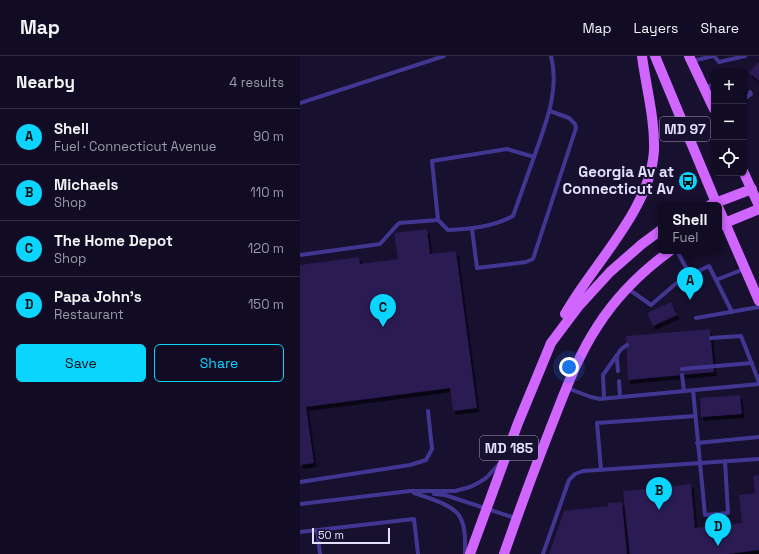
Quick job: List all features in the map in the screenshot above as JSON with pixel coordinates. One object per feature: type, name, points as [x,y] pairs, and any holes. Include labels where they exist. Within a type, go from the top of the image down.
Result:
[{"type":"main road","points":[[551,343],[568,309],[637,207],[648,182],[654,150],[652,122],[642,56]]},
{"type":"main road","name":"MD 97","points":[[655,56],[715,202]]},
{"type":"main road","name":"MD 97","points":[[690,59],[712,104]]},
{"type":"main road","points":[[722,224],[759,208],[746,176]]},
{"type":"main road","points":[[722,202],[752,189]]},
{"type":"main road","name":"MD 97","points":[[722,224],[745,269],[759,301]]},
{"type":"main road","name":"MD 185","points":[[470,554],[518,423],[551,343],[578,307],[610,272],[658,232]]},
{"type":"main road","name":"MD 185","points":[[504,554],[544,445],[567,388],[590,338],[608,311],[627,288],[641,274],[666,254]]},
{"type":"lane","points":[[300,103],[444,56]]},
{"type":"lane","points":[[534,157],[507,149],[432,161],[438,220],[448,230],[472,229],[503,222],[513,216],[534,157],[550,111],[554,72],[551,56]]},
{"type":"lane","points":[[690,59],[713,56],[719,62],[745,56]]},
{"type":"lane","points":[[704,88],[711,85]]},
{"type":"lane","points":[[747,97],[751,94],[750,92]]},
{"type":"lane","points":[[472,229],[477,268],[526,262],[534,259],[576,128],[576,124],[569,118],[550,111]]},
{"type":"lane","points":[[300,255],[380,244],[399,223],[438,220]]},
{"type":"lane","points":[[679,254],[690,275]]},
{"type":"lane","points":[[627,288],[651,305],[680,280],[709,266],[732,312]]},
{"type":"lane","points":[[716,280],[745,269]]},
{"type":"lane","points":[[696,318],[759,306]]},
{"type":"lane","points":[[567,388],[591,398],[604,398],[759,383],[741,336],[711,338]]},
{"type":"lane","points":[[604,398],[603,375],[620,350],[627,345]]},
{"type":"lane","points":[[617,355],[618,371]]},
{"type":"lane","points":[[682,369],[752,363]]},
{"type":"lane","points":[[682,375],[684,391]]},
{"type":"lane","points":[[619,381],[620,397]]},
{"type":"lane","points":[[693,390],[705,516],[728,513],[725,462]]},
{"type":"lane","points":[[300,482],[410,465],[426,460],[432,449],[428,411]]},
{"type":"lane","points":[[601,470],[598,423],[695,416]]},
{"type":"lane","points":[[697,443],[759,437]]},
{"type":"lane","points":[[300,504],[410,491],[456,491],[470,487],[486,478],[506,456]]},
{"type":"lane","points":[[542,554],[572,476],[583,471],[759,459]]},
{"type":"lane","points":[[410,491],[446,495],[517,519]]},
{"type":"lane","points":[[410,491],[439,502],[457,512],[464,529],[465,554]]},
{"type":"lane","points":[[300,532],[414,519],[418,554]]},
{"type":"lane","points":[[317,530],[320,554]]},
{"type":"building","points":[[758,62],[759,63],[759,81],[749,73]]},
{"type":"building","points":[[427,229],[430,254],[456,251],[477,408],[453,411],[450,388],[306,407],[314,463],[300,465],[300,265],[359,257],[360,264],[398,259],[394,233]]},
{"type":"building","points":[[671,302],[677,315],[653,326],[647,313]]},
{"type":"building","points":[[710,329],[714,372],[628,380],[626,336]]},
{"type":"building","points":[[740,395],[742,414],[701,417],[700,398]]},
{"type":"building","points":[[759,475],[759,550],[728,554],[630,554],[623,491],[691,484],[695,528],[742,523],[739,495],[755,493],[753,476]]},
{"type":"building","points":[[622,502],[627,554],[549,554],[564,511],[608,506],[608,503]]},
{"type":"place","name":"Georgia Av at Connecticut Av","points":[[688,181]]},
{"type":"place","name":"Shell","points":[[690,300]]},
{"type":"place","name":"The Home Depot","points":[[383,327]]},
{"type":"place","name":"Michaels","points":[[659,510]]},
{"type":"place","name":"Papa John's","points":[[718,546]]}]
